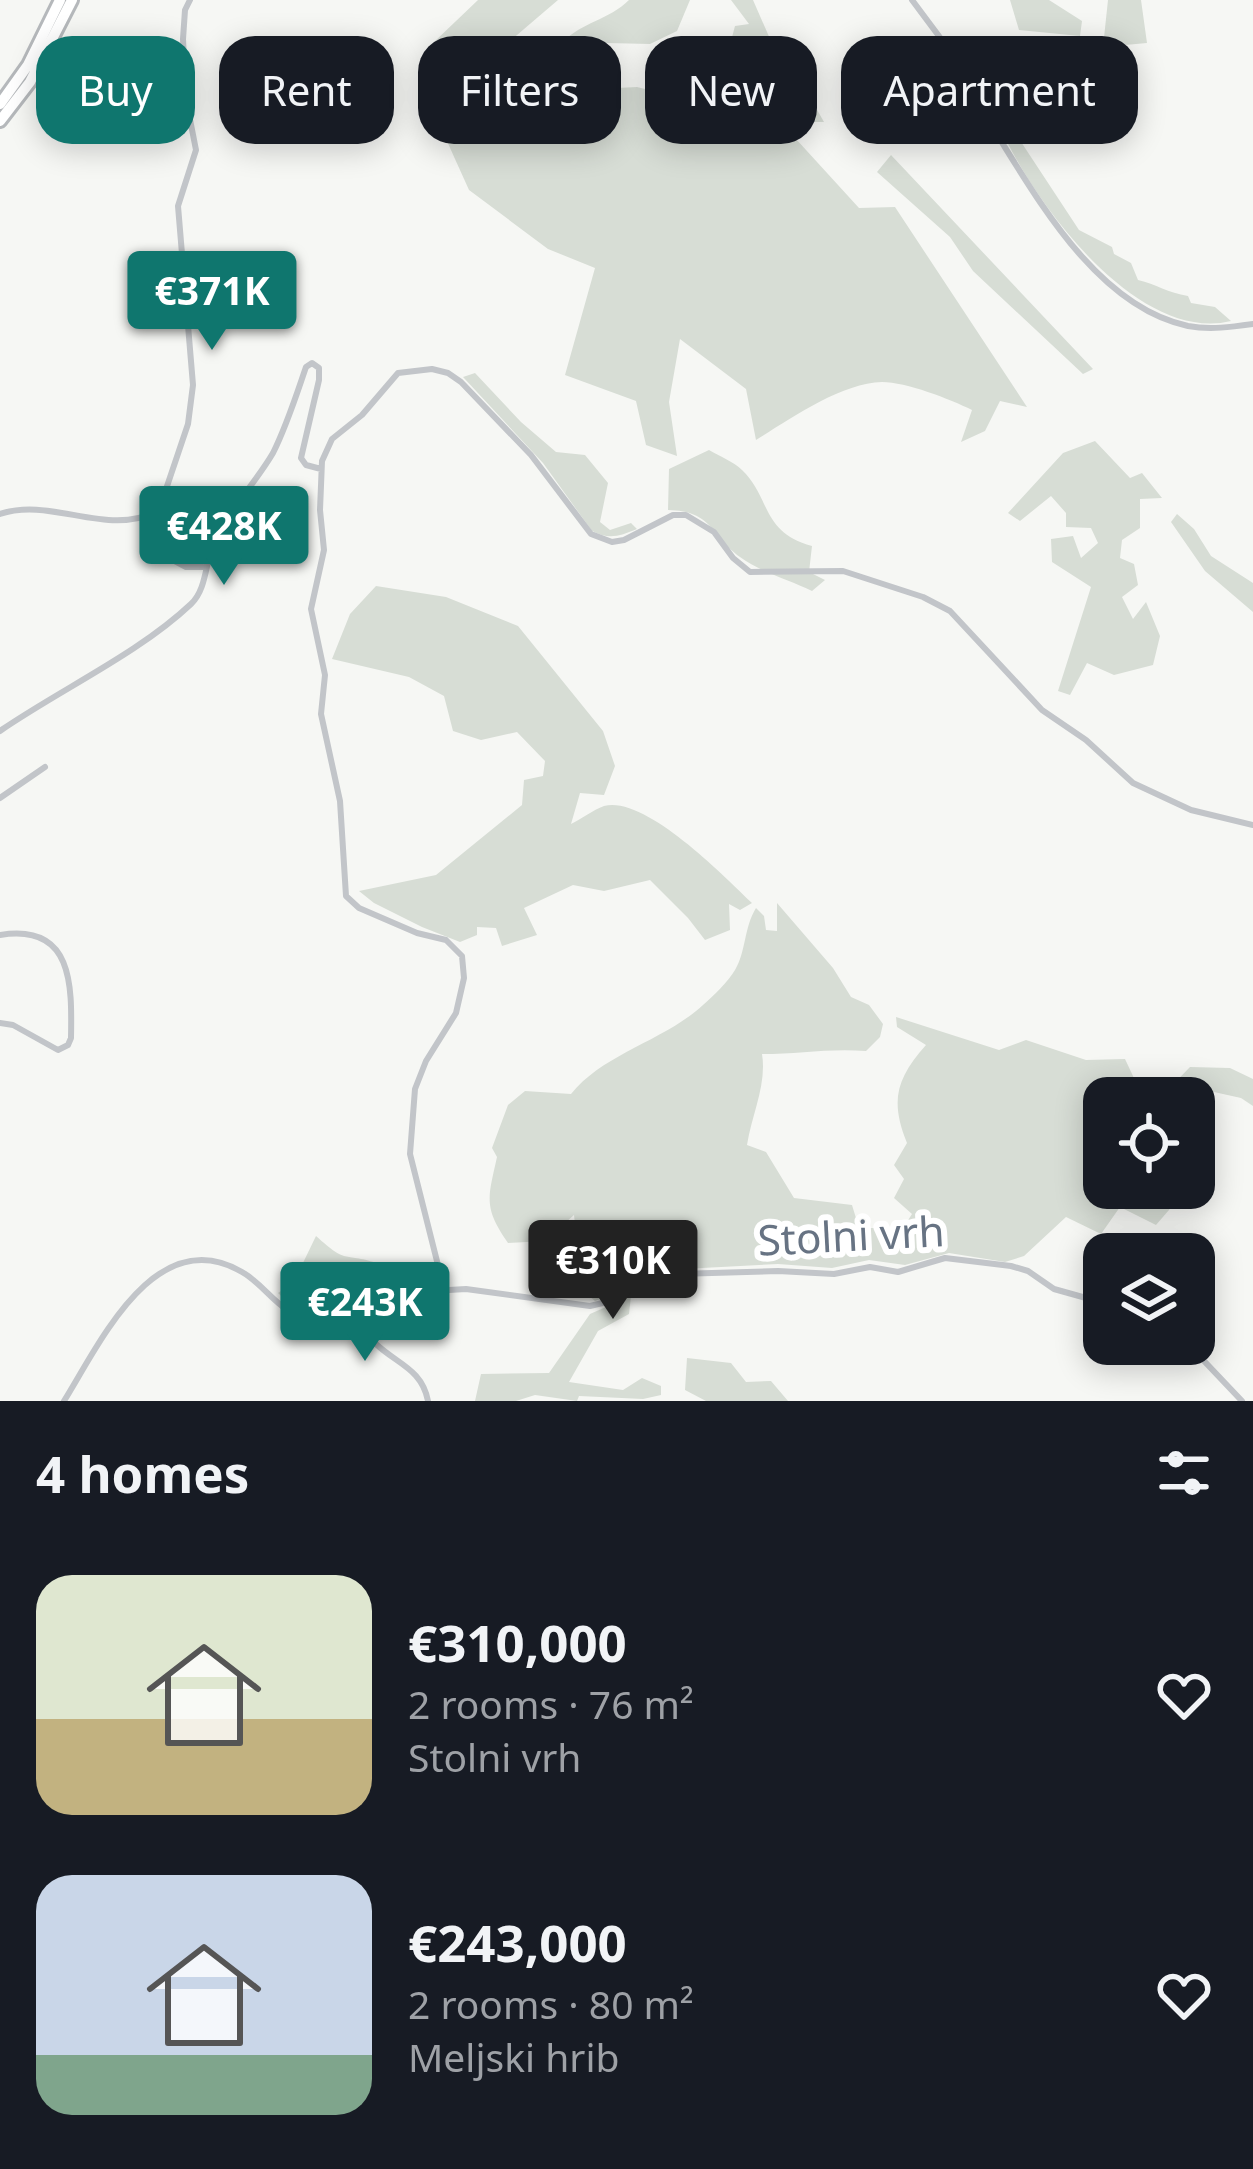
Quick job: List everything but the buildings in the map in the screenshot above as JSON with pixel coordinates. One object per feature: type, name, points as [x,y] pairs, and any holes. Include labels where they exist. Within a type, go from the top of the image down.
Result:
[{"type":"highway","points":[[0,104],[28,65],[60,0]]},
{"type":"highway","points":[[0,121],[48,51],[72,0]]},
{"type":"street","points":[[190,0],[183,39],[186,99],[196,150],[178,206],[194,386],[188,424],[159,509],[171,559],[186,567],[204,567]]},
{"type":"street","points":[[912,0],[962,67],[997,98],[1000,141],[1069,237],[1116,289],[1184,325],[1253,324]]},
{"type":"street","points":[[0,731],[174,619],[200,594],[204,567],[217,536],[271,455],[289,420],[306,367],[312,363],[319,368],[319,380],[302,458],[306,465],[321,469]]},
{"type":"street","points":[[445,1289],[410,1154],[419,1077],[456,1012],[464,964],[452,943],[348,900],[340,800],[322,725],[325,675],[310,609],[325,550],[321,469],[332,439],[362,415],[398,373],[420,369],[448,373],[531,455],[591,534],[612,542],[624,540],[673,515],[686,514],[714,532],[733,558],[751,572],[843,571],[923,597],[950,611],[1042,710],[1086,740],[1133,783],[1191,810],[1253,825]]},
{"type":"street","points":[[0,514],[34,509],[118,521],[148,516],[159,509]]},
{"type":"street","points":[[0,798],[45,767]]},
{"type":"street","points":[[0,935],[26,933],[43,938],[63,958],[70,976],[70,1038],[58,1050],[13,1025],[0,1023]]},
{"type":"street","name":"Stolni vrh","points":[[64,1401],[130,1297],[171,1268],[201,1261],[241,1271],[298,1317],[310,1318],[397,1293],[466,1289],[590,1306],[677,1274],[834,1274],[870,1267],[898,1272],[946,1258],[1011,1266],[1028,1271],[1054,1289],[1083,1297]]},
{"type":"street","points":[[340,1309],[379,1348],[412,1369],[428,1401]]},
{"type":"street","points":[[1208,1365],[1242,1401]]},
{"type":"shaded area","points":[[478,0],[558,0],[516,36],[440,36]]},
{"type":"shaded area","points":[[629,0],[690,0],[677,31],[645,36],[645,44],[621,43],[621,36],[571,36]]},
{"type":"shaded area","points":[[731,0],[753,0],[769,36],[732,36],[735,26],[749,24]]},
{"type":"shaded area","points":[[1010,0],[1049,0],[1082,21],[1080,36],[1019,30]]},
{"type":"shaded area","points":[[1108,0],[1141,0],[1147,43],[1138,44],[1138,36],[1104,36]]},
{"type":"shaded area","points":[[621,88],[645,89],[645,144],[801,144],[859,208],[895,207],[1027,407],[1000,401],[985,431],[961,442],[972,410],[940,396],[882,382],[816,404],[756,440],[746,389],[680,339],[669,402],[677,456],[646,445],[636,401],[565,375],[595,268],[548,249],[469,190],[449,144],[621,144]]},
{"type":"shaded area","points":[[1009,144],[1022,144],[1079,230],[1131,263],[1138,280],[1188,296],[1191,303],[1215,307],[1231,321],[1195,322],[1160,311],[1125,290],[1063,227]]},
{"type":"shaded area","points":[[891,155],[1093,369],[1083,374],[973,271],[950,237],[877,172]]},
{"type":"shaded area","points":[[475,373],[556,452],[585,455],[608,483],[600,522],[610,530],[631,523],[637,529],[614,536],[592,531],[543,463],[463,377]]},
{"type":"shaded area","points":[[1095,441],[1130,478],[1142,473],[1162,498],[1140,499],[1140,528],[1122,540],[1120,558],[1134,564],[1138,585],[1122,597],[1133,619],[1146,602],[1160,636],[1153,665],[1114,675],[1087,663],[1070,695],[1058,691],[1091,587],[1052,562],[1051,539],[1073,536],[1081,558],[1098,543],[1091,528],[1066,527],[1066,513],[1051,496],[1020,521],[1008,513],[1063,453]]},
{"type":"shaded area","points":[[709,450],[742,470],[784,532],[812,546],[809,572],[825,580],[812,591],[748,562],[703,520],[668,510],[669,469]]},
{"type":"shaded area","points":[[1177,514],[1194,529],[1211,556],[1253,583],[1253,612],[1205,571],[1171,522]]},
{"type":"shaded area","points":[[376,586],[446,597],[518,626],[603,731],[615,766],[604,795],[580,793],[571,824],[604,806],[621,806],[662,825],[752,903],[740,910],[729,904],[730,930],[705,940],[650,880],[604,891],[573,885],[524,908],[537,935],[502,946],[496,928],[477,927],[477,935],[460,942],[374,903],[359,891],[436,875],[522,805],[524,780],[543,776],[545,761],[517,732],[481,740],[453,731],[444,696],[409,677],[332,659],[350,614]]},
{"type":"shaded area","points":[[777,903],[833,968],[851,997],[869,1005],[883,1024],[880,1037],[866,1051],[762,1054],[761,1088],[747,1145],[766,1152],[794,1198],[852,1205],[859,1228],[903,1228],[912,1214],[894,1198],[904,1179],[894,1165],[907,1143],[898,1102],[902,1080],[926,1045],[897,1027],[896,1017],[999,1050],[1026,1040],[1086,1060],[1125,1059],[1133,1077],[1083,1077],[1083,1209],[1119,1209],[1102,1233],[1066,1217],[1024,1256],[1005,1262],[949,1253],[905,1265],[869,1260],[832,1268],[778,1264],[626,1272],[632,1287],[595,1301],[589,1296],[586,1244],[577,1243],[574,1215],[545,1241],[508,1243],[490,1202],[497,1157],[492,1148],[508,1105],[525,1091],[571,1094],[600,1068],[687,1017],[735,970],[756,908],[764,916],[766,930],[777,931]]},
{"type":"shaded area","points":[[1190,1067],[1230,1068],[1253,1079],[1253,1106],[1215,1092],[1215,1077],[1180,1077]]},
{"type":"shaded area","points":[[1124,1209],[1170,1209],[1156,1225]]},
{"type":"shaded area","points":[[316,1236],[340,1254],[434,1281],[445,1297],[410,1303],[420,1315],[413,1323],[343,1303],[298,1312],[278,1293],[284,1289],[300,1300],[346,1288],[341,1274],[301,1267]]},
{"type":"shaded area","points":[[631,1296],[629,1314],[598,1331],[569,1382],[623,1390],[642,1378],[661,1386],[661,1395],[643,1399],[579,1396],[577,1401],[535,1395],[516,1401],[475,1401],[481,1374],[549,1373],[590,1314]]},
{"type":"shaded area","points":[[687,1358],[731,1363],[746,1382],[771,1381],[788,1401],[706,1401],[685,1390]]}]
